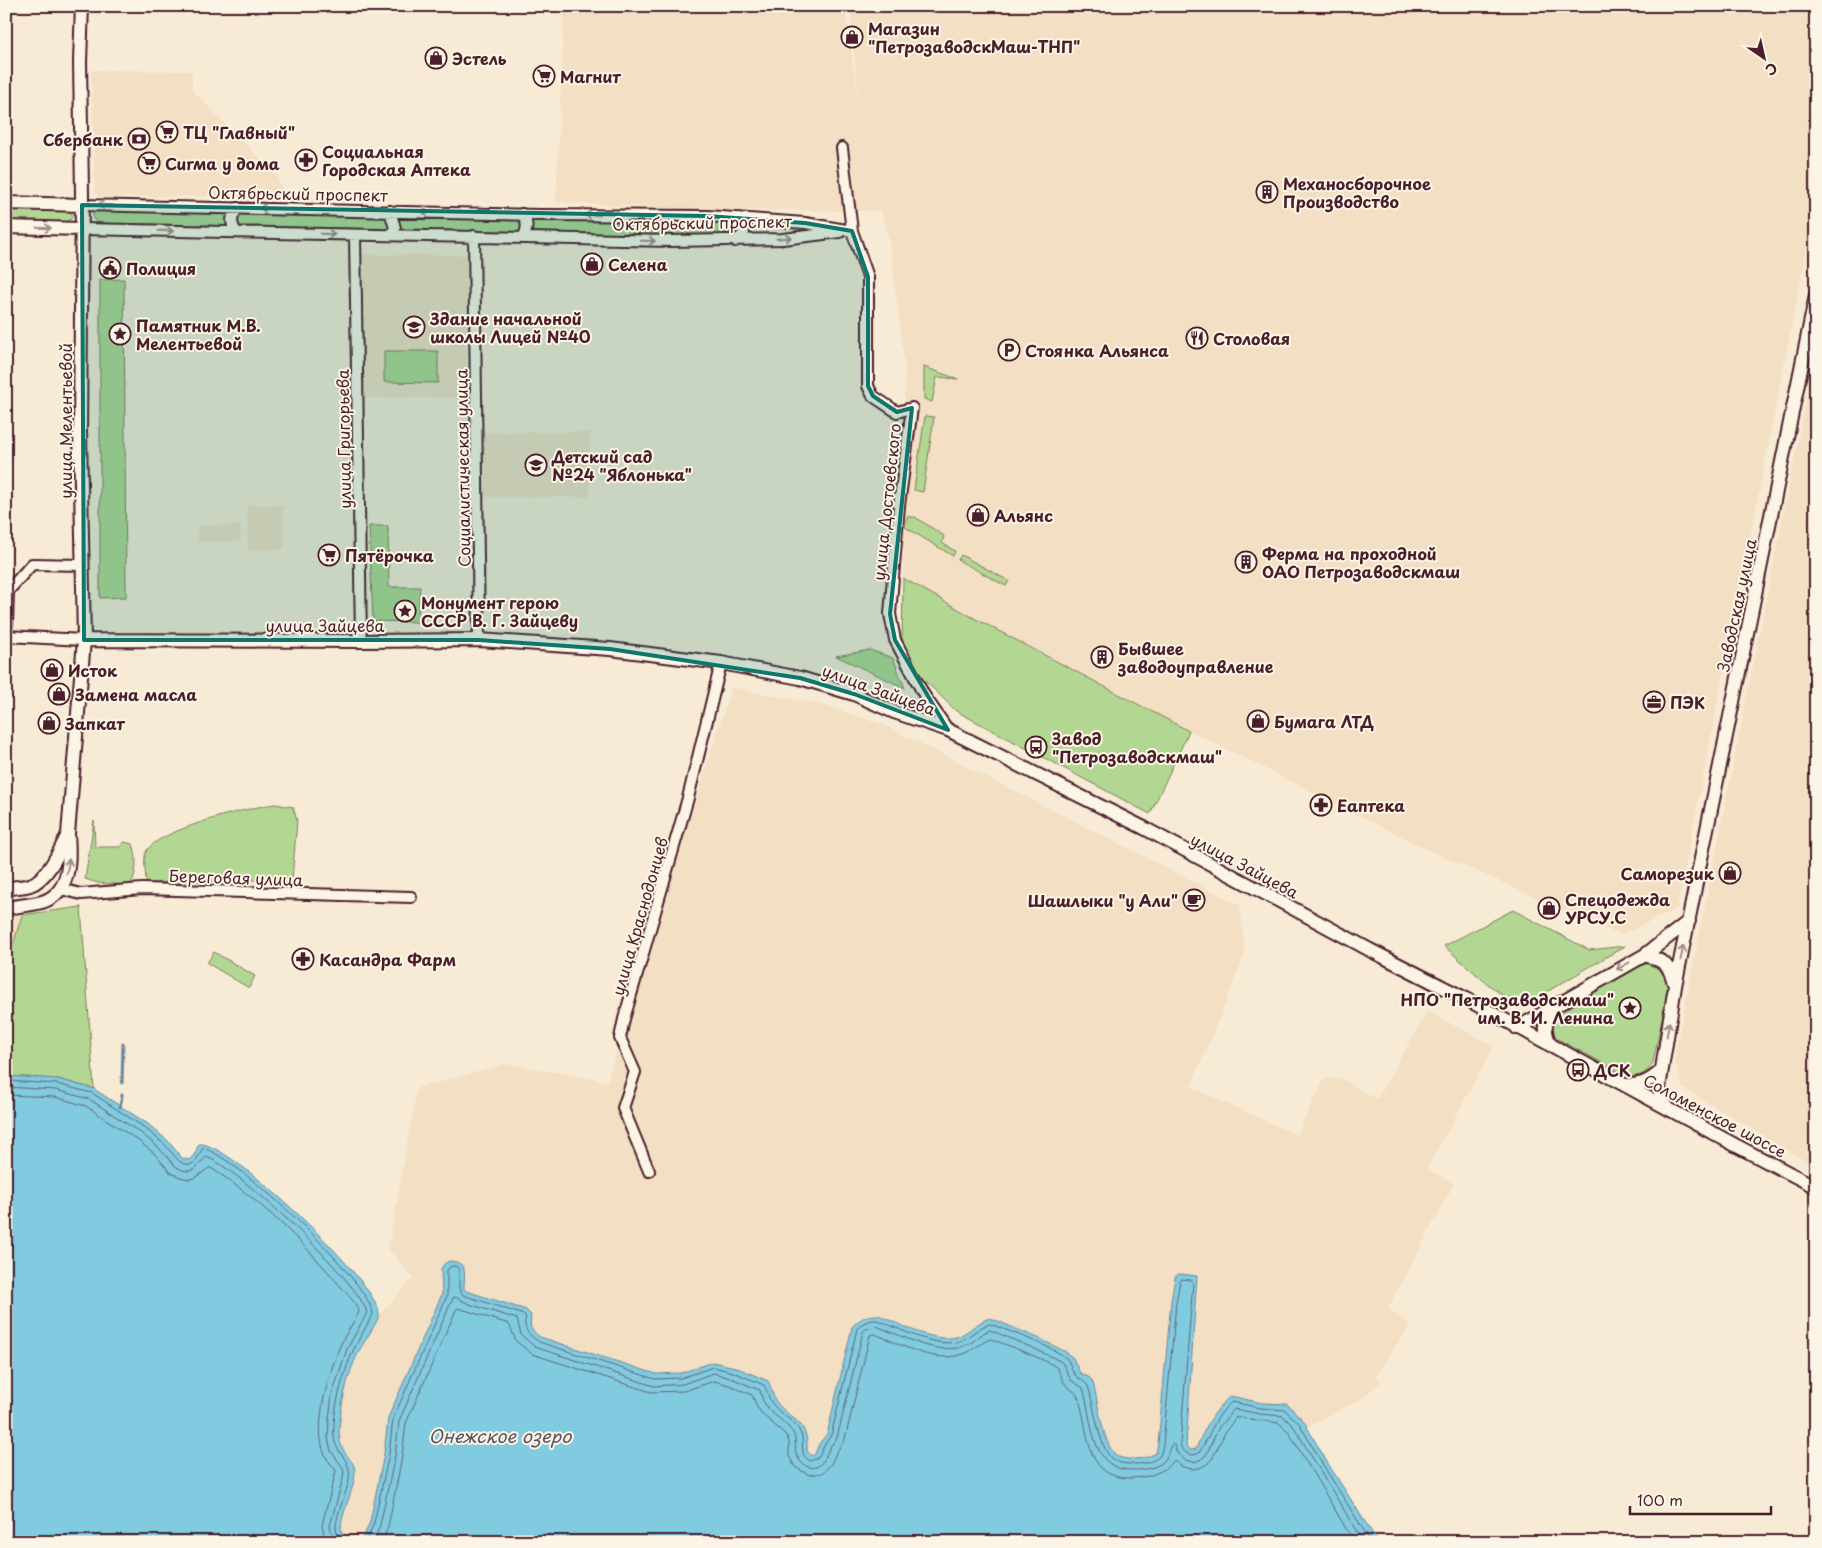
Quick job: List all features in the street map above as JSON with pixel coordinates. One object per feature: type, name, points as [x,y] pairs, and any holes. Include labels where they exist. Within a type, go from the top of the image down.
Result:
[{"type":"main road","name":"улица Мелентьевой","points":[[68,834],[84,640],[80,441],[82,205],[80,61],[82,6]]},
{"type":"main road","name":"Октябрьский проспект","points":[[6,203],[82,205]]},
{"type":"main road","name":"Октябрьский проспект","points":[[6,227],[82,229]]},
{"type":"main road","name":"Заводская улица","points":[[1668,1108],[1659,1088],[1675,986],[1724,737],[1816,295]]},
{"type":"main road","name":"улица Зайцева","points":[[84,640],[479,640],[610,649],[722,663],[800,678],[854,694],[894,712],[948,730],[1144,828],[1626,1085]]},
{"type":"main road","points":[[6,889],[31,885],[42,877],[52,865],[68,834]]},
{"type":"main road","points":[[6,908],[42,902],[57,893],[68,869],[70,856],[68,834]]},
{"type":"main road","points":[[42,877],[51,876],[55,878],[57,893]]},
{"type":"main road","points":[[1517,1028],[1645,955],[1689,921]]},
{"type":"main road","points":[[1645,955],[1656,958],[1670,969],[1675,986]]},
{"type":"main road","points":[[1550,1045],[1545,1032],[1545,1023],[1553,1006]]},
{"type":"main road","points":[[1626,1085],[1639,1085],[1651,1080],[1660,1072]]},
{"type":"main road","name":"Соломенское шоссе","points":[[1626,1085],[1816,1186]]},
{"type":"street","name":"улица Достоевского","points":[[842,148],[852,231],[868,277],[868,386],[873,396],[897,412],[912,408],[899,505],[890,614],[894,640],[924,695],[948,730]]},
{"type":"street","name":"Октябрьский проспект","points":[[82,205],[707,216],[806,223],[852,231]]},
{"type":"street","points":[[236,232],[231,221],[232,215],[238,208]]},
{"type":"street","points":[[390,211],[394,228],[390,235]]},
{"type":"street","points":[[522,214],[528,229],[523,238]]},
{"type":"street","points":[[736,241],[744,232],[739,218]]},
{"type":"street","name":"Октябрьский проспект","points":[[82,229],[355,236],[474,236],[736,241],[783,239],[852,231]]},
{"type":"street","name":"улица Григорьева","points":[[355,236],[361,641]]},
{"type":"street","name":"Социалистическая улица","points":[[474,236],[479,640]]},
{"type":"street","points":[[7,625],[8,592],[32,564],[82,565]]},
{"type":"street","name":"улица Зайцева","points":[[6,636],[84,640]]},
{"type":"street","name":"улица Краснодонцев","points":[[649,1171],[623,1108],[635,1072],[620,1038],[688,798],[722,663]]},
{"type":"street","name":"Береговая улица","points":[[57,893],[81,894],[142,888],[411,897]]},
{"type":"highlighted area","points":[[82,205],[707,216],[805,223],[852,231],[868,277],[868,386],[873,396],[897,412],[912,408],[890,614],[895,640],[948,730],[854,694],[800,678],[610,649],[479,640],[84,640]]},
{"type":"shaded area","points":[[564,6],[845,6],[859,108],[850,6],[1816,6],[1816,202],[1677,909],[1621,935],[1433,852],[1189,731],[974,618],[903,578],[905,368],[889,240],[881,211],[701,210],[556,202]]},
{"type":"shaded area","points":[[91,70],[192,71],[192,90],[277,176],[284,196],[99,197],[95,190]]},
{"type":"shaded area","name":"Здание начальной школы Лицей №40","points":[[362,255],[467,255],[467,398],[362,398]]},
{"type":"shaded area","points":[[1816,350],[1816,1167],[1683,1088],[1674,1060]]},
{"type":"shaded area","name":"Детский сад №24 \"Яблонька\"","points":[[483,432],[590,432],[590,497],[482,497]]},
{"type":"shaded area","points":[[247,505],[283,505],[284,549],[248,550]]},
{"type":"shaded area","points":[[240,525],[241,541],[197,542],[197,526]]},
{"type":"shaded area","points":[[731,688],[816,703],[880,723],[1240,905],[1245,954],[1191,1087],[1296,1135],[1325,1078],[1342,1079],[1377,1099],[1427,1011],[1494,1046],[1427,1169],[1454,1184],[1388,1308],[1410,1326],[1376,1375],[1381,1382],[1360,1400],[1307,1427],[1303,1420],[1287,1405],[1262,1403],[1194,1451],[1191,1450],[1185,1444],[1198,1283],[1175,1277],[1156,1453],[1140,1459],[1126,1459],[1116,1455],[1109,1446],[1093,1383],[1090,1378],[1080,1373],[1073,1358],[1066,1352],[1004,1324],[978,1322],[966,1333],[955,1337],[943,1338],[927,1334],[878,1315],[869,1315],[858,1319],[852,1327],[827,1434],[815,1454],[811,1456],[807,1451],[808,1441],[806,1432],[773,1398],[768,1381],[735,1367],[713,1362],[681,1373],[656,1374],[540,1337],[531,1329],[529,1324],[531,1318],[526,1310],[466,1291],[464,1289],[464,1269],[441,1269],[442,1294],[388,1418],[384,1454],[370,1522],[359,1542],[347,1542],[341,1527],[354,1480],[353,1460],[342,1448],[339,1437],[343,1398],[358,1353],[379,1315],[414,1278],[388,1249],[417,1088],[506,1064],[607,1081]]},
{"type":"shaded area","points":[[22,915],[13,945],[6,954],[6,917]]},
{"type":"green space","points":[[6,208],[68,209],[72,214],[72,218],[66,222],[6,221]]},
{"type":"green space","points":[[99,208],[734,222],[737,234],[731,236],[98,223],[93,219],[93,213]]},
{"type":"green space","points":[[124,279],[126,597],[100,598],[100,280]]},
{"type":"green space","points":[[384,351],[438,351],[438,383],[384,382]]},
{"type":"green space","points":[[924,367],[958,379],[937,377],[932,402],[924,399]]},
{"type":"green space","points":[[925,416],[934,417],[923,492],[914,490]]},
{"type":"green space","points":[[907,517],[915,517],[944,536],[942,543],[955,551],[953,556],[905,527]]},
{"type":"green space","points":[[369,526],[388,526],[389,587],[420,587],[418,622],[373,621]]},
{"type":"green space","points":[[961,555],[1009,581],[1006,586],[958,560]]},
{"type":"green space","points":[[903,578],[974,618],[1189,731],[1150,814],[956,711],[921,677],[902,643]]},
{"type":"green space","points":[[870,650],[893,658],[905,688],[836,656]]},
{"type":"green space","points":[[275,804],[293,807],[297,821],[292,879],[146,883],[145,855],[153,844],[185,828],[205,821]]},
{"type":"green space","points":[[94,821],[95,847],[120,847],[124,842],[133,844],[136,866],[134,876],[129,885],[98,883],[85,879]]},
{"type":"green space","points":[[81,907],[94,1089],[58,1079],[6,1076],[6,954],[13,945],[22,915]]},
{"type":"green space","points":[[1513,910],[1589,950],[1625,946],[1519,1008],[1444,946]]},
{"type":"green space","points":[[214,952],[255,976],[249,988],[207,963]]},
{"type":"green space","points":[[1643,964],[1654,965],[1660,969],[1669,985],[1653,1062],[1649,1069],[1641,1075],[1629,1077],[1556,1038],[1552,1024],[1558,1011]]},
{"type":"water","points":[[6,1076],[58,1079],[94,1089],[148,1124],[167,1140],[182,1158],[189,1160],[194,1155],[199,1144],[215,1149],[240,1165],[301,1217],[331,1247],[374,1299],[379,1315],[352,1367],[346,1385],[339,1430],[344,1452],[355,1469],[353,1485],[341,1523],[341,1528],[347,1542],[6,1542]]},
{"type":"water","name":"Онежское озеро","points":[[449,1261],[463,1266],[465,1274],[464,1289],[466,1291],[526,1310],[531,1315],[531,1328],[540,1337],[656,1374],[681,1373],[713,1362],[735,1367],[768,1381],[777,1403],[803,1428],[807,1441],[807,1451],[812,1456],[827,1434],[852,1327],[864,1318],[878,1315],[927,1335],[947,1338],[961,1335],[990,1318],[1066,1352],[1073,1358],[1080,1373],[1090,1378],[1093,1383],[1104,1432],[1111,1449],[1121,1458],[1148,1457],[1156,1453],[1158,1444],[1175,1277],[1179,1274],[1197,1276],[1186,1446],[1191,1450],[1196,1449],[1210,1421],[1230,1396],[1262,1403],[1287,1404],[1303,1420],[1327,1462],[1378,1542],[359,1542],[370,1522],[384,1454],[388,1418],[442,1294],[441,1269]]},
{"type":"waterway","points":[[122,1083],[123,1044]]},
{"type":"waterway","points":[[120,1107],[122,1095]]},
{"type":"place","name":"Магазин \"ПетрозаводскМаш-ТНП\"","points":[[852,37]]},
{"type":"place","name":"Эстель","points":[[436,58]]},
{"type":"place","name":"Магнит","points":[[544,76]]},
{"type":"place","name":"ТЦ \"Главный\"","points":[[167,132]]},
{"type":"place","name":"Сбербанк","points":[[139,139]]},
{"type":"place","name":"Социальная Городская Аптека","points":[[306,160]]},
{"type":"place","name":"Сигма у дома","points":[[149,163]]},
{"type":"place","name":"Механосборочное Производство","points":[[1267,192]]},
{"type":"place","name":"Селена","points":[[592,264]]},
{"type":"place","name":"Полиция","points":[[110,268]]},
{"type":"place","name":"Здание начальной школы Лицей №40","points":[[414,327]]},
{"type":"place","name":"Памятник М.В. Мелентьевой","points":[[120,334]]},
{"type":"place","name":"Столовая","points":[[1197,338]]},
{"type":"place","name":"Стоянка Альянса","points":[[1009,350]]},
{"type":"place","name":"Детский сад №24 \"Яблонька\"","points":[[536,465]]},
{"type":"place","name":"Альянс","points":[[978,515]]},
{"type":"place","name":"Пятёрочка","points":[[329,555]]},
{"type":"place","name":"Ферма на проходной ОАО Петрозаводскмаш","points":[[1246,562]]},
{"type":"place","name":"Монумент герою СССР В. Г. Зайцеву","points":[[405,611]]},
{"type":"place","name":"Бывшее заводоуправление","points":[[1102,657]]},
{"type":"place","name":"Исток","points":[[52,670]]},
{"type":"place","name":"Замена масла","points":[[59,694]]},
{"type":"place","name":"ПЭК","points":[[1654,702]]},
{"type":"place","name":"Бумага ЛТД","points":[[1258,721]]},
{"type":"place","name":"Запкат","points":[[49,723]]},
{"type":"place","name":"Завод \"Петрозаводскмаш\"","points":[[1036,747]]},
{"type":"place","name":"Еаптека","points":[[1321,805]]},
{"type":"place","name":"Саморезик","points":[[1730,873]]},
{"type":"place","name":"Шашлыки \"у Али\"","points":[[1194,900]]},
{"type":"place","name":"Спецодежда УРСУ.С","points":[[1549,908]]},
{"type":"place","name":"Касандра Фарм","points":[[303,959]]},
{"type":"place","name":"НПО \"Петрозаводскмаш\" им. В. И. Ленина","points":[[1630,1008]]},
{"type":"place","name":"ДСК","points":[[1578,1070]]}]
